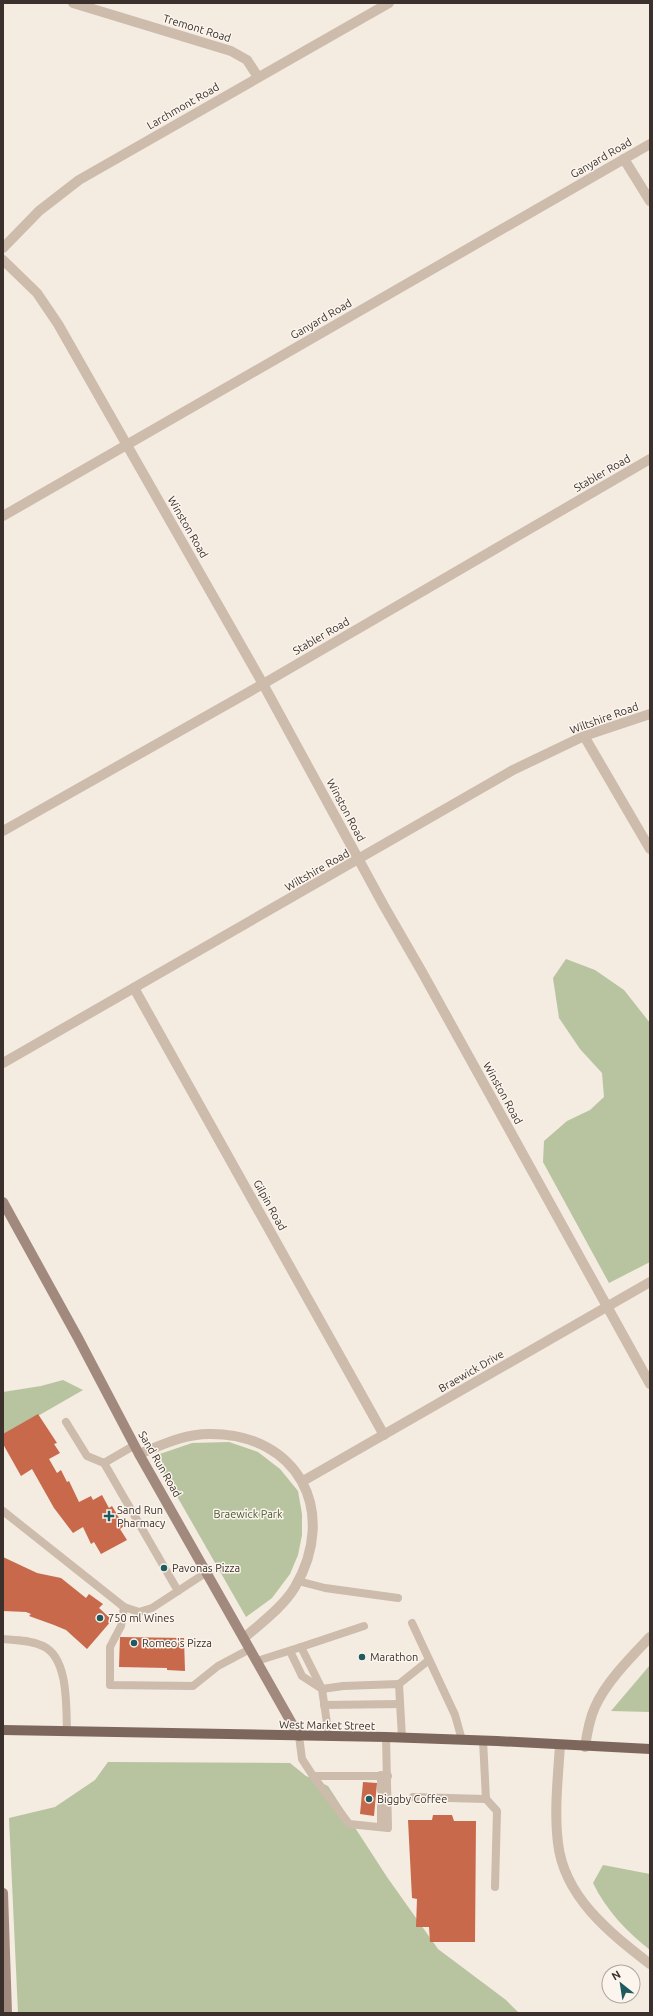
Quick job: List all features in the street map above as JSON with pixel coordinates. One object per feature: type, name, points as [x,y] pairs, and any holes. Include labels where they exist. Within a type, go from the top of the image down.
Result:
[{"type":"main road","name":"West Market Street","points":[[3,1730],[386,1737],[483,1740],[585,1747],[650,1749]]},
{"type":"street","name":"Tremont Road","points":[[73,3],[232,51],[247,60],[258,77]]},
{"type":"street","name":"Larchmont Road","points":[[3,248],[39,211],[79,180],[389,3]]},
{"type":"street","name":"Ganyard Road","points":[[3,516],[126,443],[650,144]]},
{"type":"street","points":[[624,159],[650,202]]},
{"type":"street","name":"Winston Road","points":[[3,260],[45,303],[126,443],[263,684],[358,859],[608,1306],[650,1384]]},
{"type":"street","name":"Stabler Road","points":[[3,831],[263,684],[650,459]]},
{"type":"street","name":"Wiltshire Road","points":[[3,1063],[513,770],[584,736],[650,714]]},
{"type":"street","points":[[584,736],[650,849]]},
{"type":"street","name":"Gilpin Road","points":[[134,988],[384,1434]]},
{"type":"street","name":"Sand Run Road","points":[[3,1202],[137,1449],[299,1736]]},
{"type":"street","name":"Braewick Drive","points":[[304,1481],[650,1282]]},
{"type":"street","points":[[137,1449],[194,1434],[223,1434],[238,1436],[254,1441],[272,1451],[289,1465],[304,1481],[312,1508],[314,1524],[308,1560],[298,1580],[286,1598],[244,1638]]},
{"type":"street","points":[[585,1747],[589,1724],[601,1695],[626,1662],[650,1637]]},
{"type":"street","points":[[560,1745],[557,1806],[558,1843],[564,1868],[569,1880],[582,1901],[599,1921],[650,1964]]},
{"type":"street","points":[[3,1893],[7,2013]]},
{"type":"lane","points":[[66,1422],[87,1456],[104,1463],[178,1590]]},
{"type":"lane","points":[[104,1463],[137,1449]]},
{"type":"lane","points":[[3,1511],[124,1607],[139,1612],[152,1608],[207,1572]]},
{"type":"lane","points":[[298,1580],[325,1588],[398,1598]]},
{"type":"lane","points":[[124,1607],[121,1626],[110,1647],[110,1684],[193,1686],[218,1666],[250,1649]]},
{"type":"lane","points":[[412,1623],[455,1715],[462,1740]]},
{"type":"lane","points":[[257,1662],[364,1626]]},
{"type":"lane","points":[[3,1639],[31,1642],[44,1647],[58,1663],[63,1681],[67,1732]]},
{"type":"lane","points":[[301,1647],[322,1689],[330,1737]]},
{"type":"lane","points":[[290,1651],[302,1676],[322,1689],[343,1686],[399,1684],[429,1660]]},
{"type":"lane","points":[[399,1684],[402,1714],[402,1738]]},
{"type":"lane","points":[[324,1705],[400,1704]]},
{"type":"lane","points":[[299,1736],[302,1759],[349,1824],[388,1828],[384,1775]]},
{"type":"lane","points":[[380,1827],[386,1737]]},
{"type":"lane","points":[[483,1740],[486,1798],[497,1811],[495,1887]]},
{"type":"lane","points":[[313,1776],[384,1775]]},
{"type":"lane","points":[[413,1797],[486,1798]]},
{"type":"green space","points":[[566,959],[595,970],[624,990],[650,1023],[650,1262],[609,1283],[543,1162],[544,1141],[567,1121],[590,1110],[604,1097],[602,1073],[580,1049],[559,1018],[553,978]]},
{"type":"green space","points":[[63,1380],[83,1390],[3,1436],[3,1392],[41,1386]]},
{"type":"green space","name":"Braewick Park","points":[[229,1442],[258,1452],[280,1469],[298,1491],[302,1514],[302,1535],[298,1555],[290,1574],[272,1598],[246,1617],[154,1456],[192,1443]]},
{"type":"green space","points":[[650,1665],[650,1712],[611,1711]]},
{"type":"green space","points":[[108,1762],[290,1763],[306,1776],[328,1786],[387,1877],[438,1949],[506,2000],[519,2013],[18,2013],[9,1818],[55,1807],[95,1780]]},
{"type":"green space","points":[[603,1865],[650,1874],[650,1950],[633,1936],[618,1920],[598,1893],[593,1883]]},
{"type":"building","points":[[38,1414],[57,1443],[54,1444],[60,1453],[49,1459],[57,1473],[61,1470],[67,1482],[69,1481],[79,1502],[91,1496],[93,1500],[102,1495],[109,1508],[112,1506],[124,1526],[120,1529],[127,1540],[101,1554],[94,1542],[91,1544],[83,1527],[73,1533],[54,1508],[32,1469],[21,1476],[3,1444],[3,1434]]},
{"type":"building","points":[[3,1557],[37,1573],[61,1578],[86,1598],[89,1594],[103,1604],[99,1608],[112,1620],[87,1649],[66,1630],[29,1616],[31,1614],[26,1612],[3,1611]]},
{"type":"building","points":[[120,1637],[184,1638],[185,1671],[167,1670],[167,1668],[119,1667]]},
{"type":"building","name":"Biggby Coffee","points":[[363,1782],[377,1783],[374,1816],[360,1814]]},
{"type":"building","points":[[433,1815],[452,1815],[454,1821],[476,1821],[475,1942],[430,1942],[429,1927],[416,1927],[417,1899],[412,1898],[408,1820],[432,1820]]},
{"type":"place","name":"Sand Run Pharmacy","points":[[109,1516]]},
{"type":"place","name":"Pavonas Pizza","points":[[164,1568]]},
{"type":"place","name":"750 ml Wines","points":[[100,1618]]},
{"type":"place","name":"Romeo's Pizza","points":[[134,1643]]},
{"type":"place","name":"Marathon","points":[[362,1657]]},
{"type":"place","name":"Biggby Coffee","points":[[369,1799]]}]
